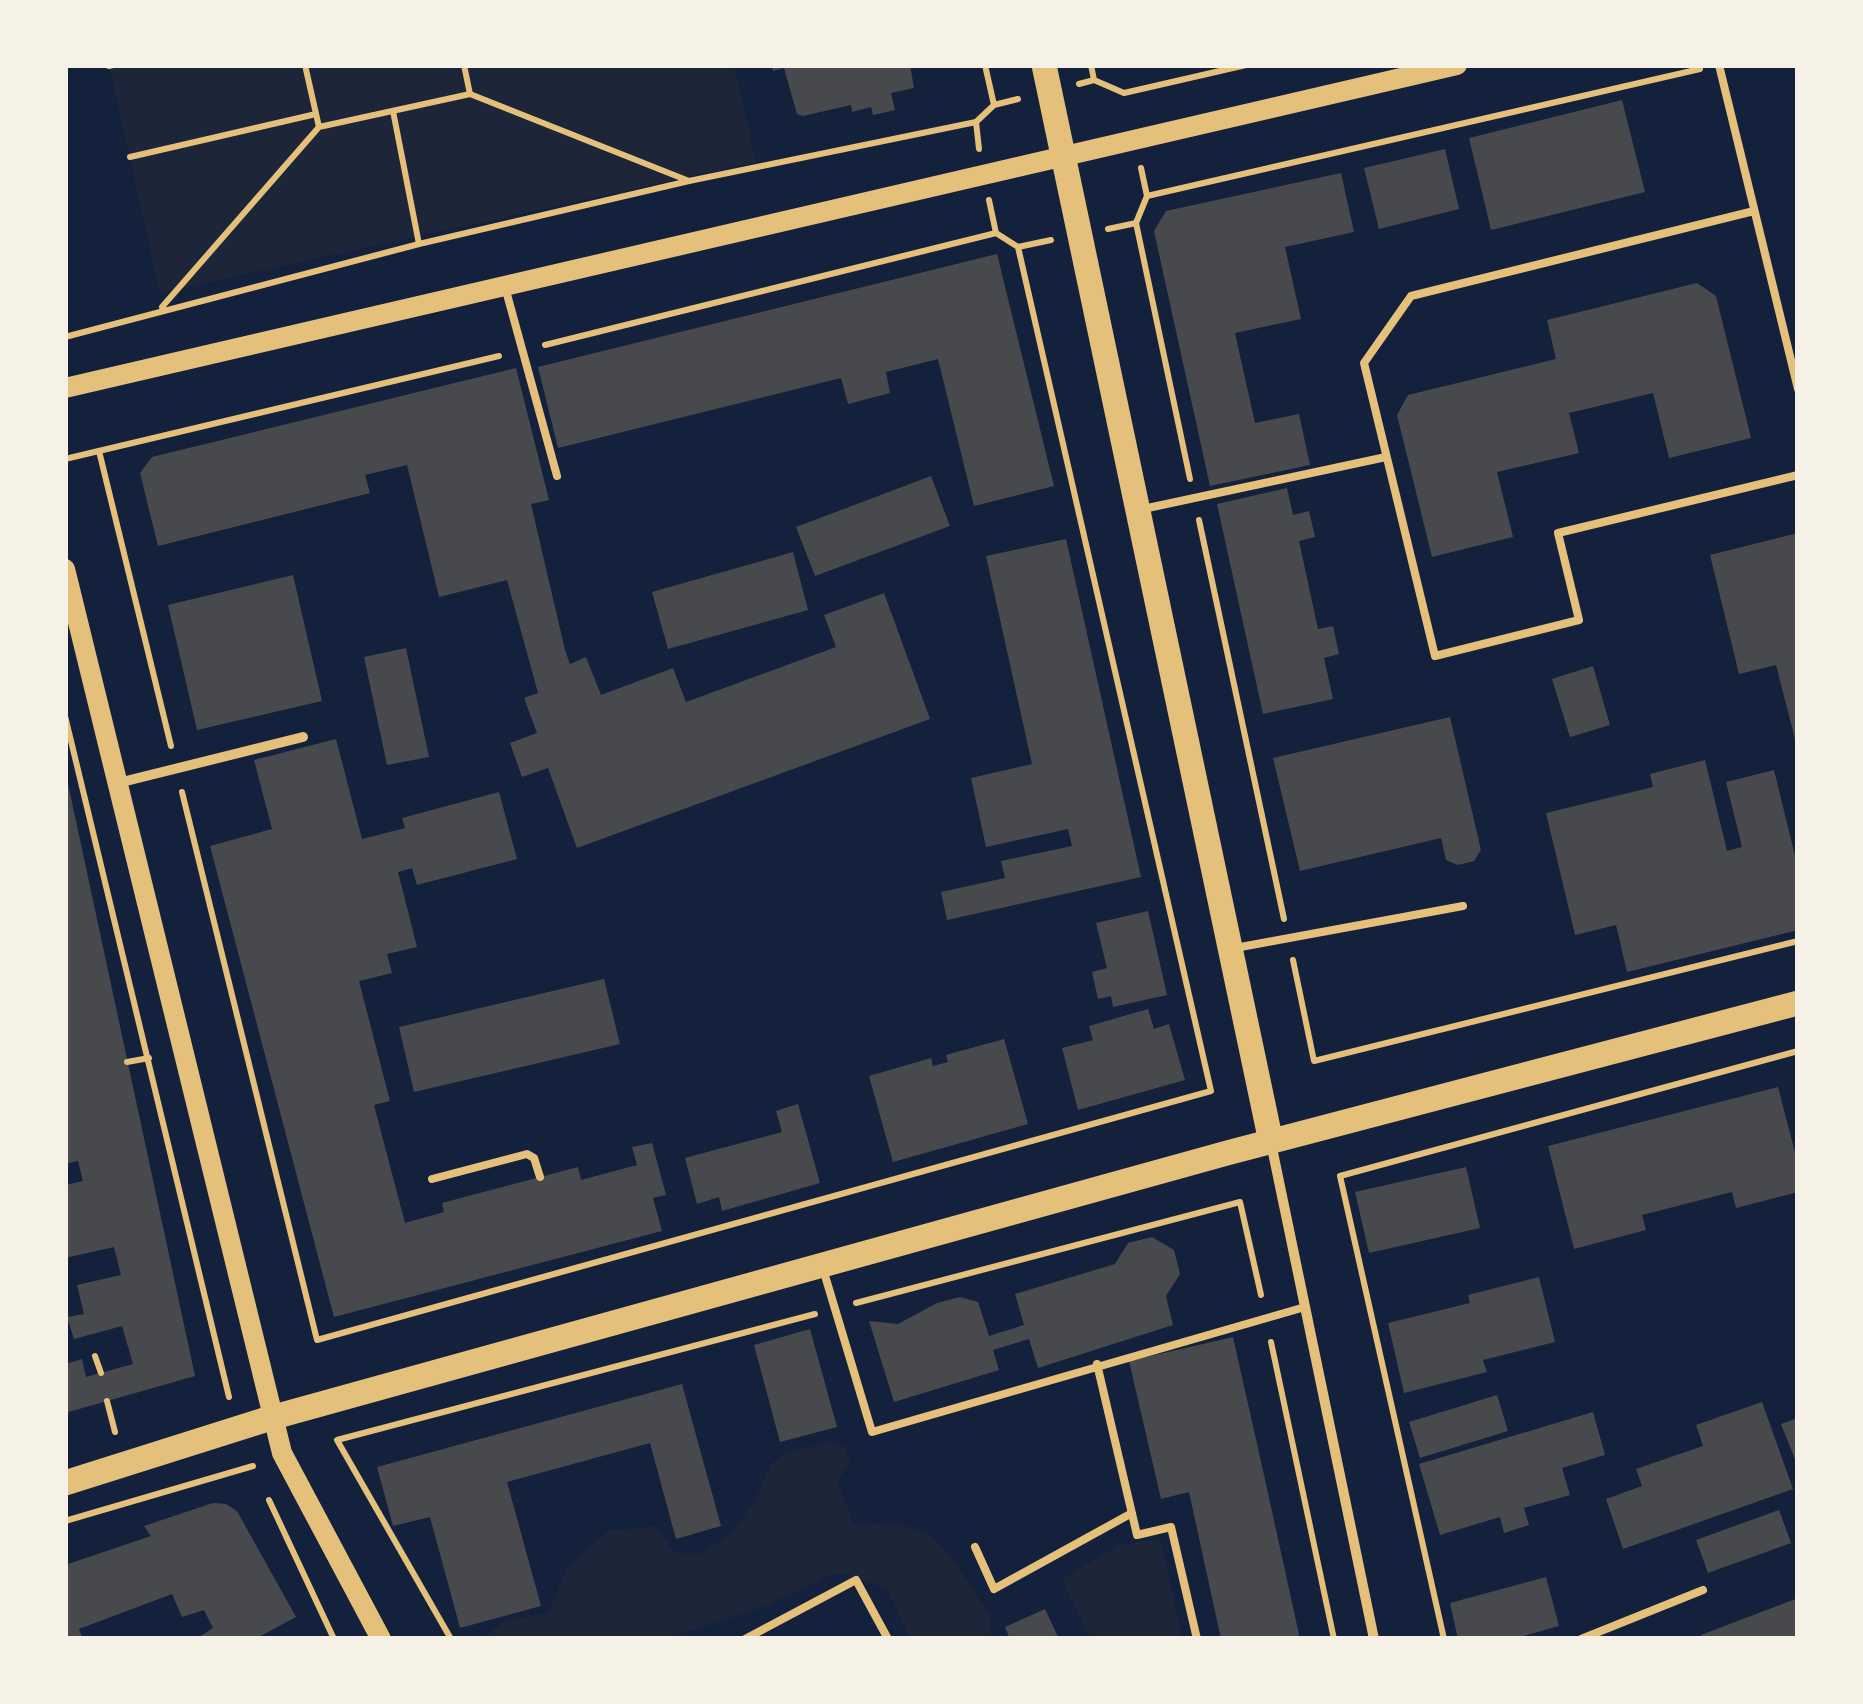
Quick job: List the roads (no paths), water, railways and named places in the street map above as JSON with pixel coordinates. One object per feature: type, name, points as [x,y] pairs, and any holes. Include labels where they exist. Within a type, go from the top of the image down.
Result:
[{"type":"main road","points":[[1044,65],[1271,1142]]},
{"type":"main road","points":[[65,388],[1457,65]]},
{"type":"main road","points":[[65,570],[282,1452],[381,1639]]},
{"type":"main road","points":[[65,1483],[274,1418],[822,1265],[1798,1003]]},
{"type":"street","points":[[118,783],[304,737]]},
{"type":"street","points":[[1271,1142],[1374,1639]]},
{"type":"lane","points":[[1717,65],[1798,390]]},
{"type":"lane","points":[[1754,212],[1411,296],[1364,363],[1435,656],[1579,620],[1558,533],[1798,475]]},
{"type":"lane","points":[[505,286],[557,476]]},
{"type":"lane","points":[[1139,510],[1386,457]]},
{"type":"lane","points":[[1230,948],[1462,906]]},
{"type":"lane","points":[[432,1178],[527,1154],[536,1162],[540,1177]]},
{"type":"lane","points":[[822,1265],[872,1432],[1305,1306]]},
{"type":"lane","points":[[1097,1364],[1138,1535],[1170,1527],[1197,1639]]},
{"type":"lane","points":[[974,1547],[994,1590],[1132,1513]]},
{"type":"lane","points":[[745,1639],[856,1580],[888,1639]]},
{"type":"lane","points":[[1580,1639],[1703,1590]]}]
